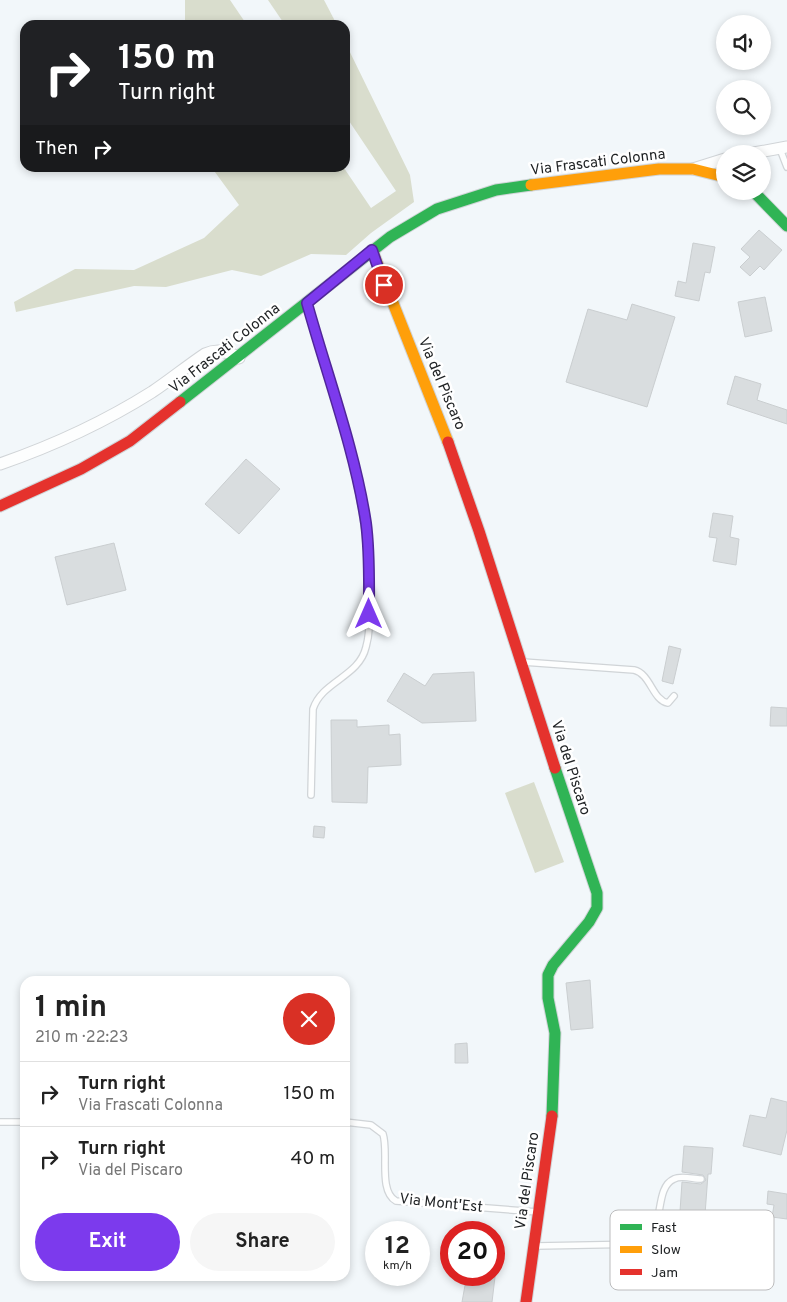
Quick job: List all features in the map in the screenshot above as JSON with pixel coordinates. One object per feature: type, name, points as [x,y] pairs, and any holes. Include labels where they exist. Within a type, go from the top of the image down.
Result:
[{"type":"street","points":[[771,150],[784,148]]},
{"type":"street","points":[[694,169],[716,162]]},
{"type":"street","name":"Via Frascati Colonna","points":[[0,506],[70,475],[118,449],[238,358],[372,250],[421,217],[454,202],[483,193],[638,171],[694,169],[716,175]]},
{"type":"street","points":[[763,200],[787,226]]},
{"type":"street","name":"Via del Piscaro","points":[[372,250],[389,302],[446,436],[521,662],[565,803],[597,893],[597,908],[589,922],[553,965],[548,975],[548,998],[555,1033],[552,1116],[526,1302]]},
{"type":"street","points":[[0,464],[75,432],[120,410],[152,392],[205,354],[224,352],[238,358]]},
{"type":"lane","points":[[784,148],[787,167]]},
{"type":"lane","points":[[307,303],[357,479],[366,524],[369,575],[369,634],[366,650],[354,668],[323,692],[313,709],[311,795]]},
{"type":"lane","points":[[521,662],[640,671],[647,678],[661,700],[668,703],[674,696]]},
{"type":"lane","points":[[0,1122],[20,1122]]},
{"type":"lane","name":"Via Mont'Est","points":[[350,1123],[371,1125],[383,1134],[386,1190],[396,1201],[539,1212]]},
{"type":"lane","points":[[659,1210],[664,1191],[669,1183],[680,1178],[701,1179]]},
{"type":"lane","points":[[534,1246],[610,1245]]},
{"type":"green space","points":[[185,0],[230,0],[244,20],[185,20]]},
{"type":"green space","points":[[268,0],[324,0],[334,20],[282,20]]},
{"type":"green space","points":[[350,52],[410,175],[414,202],[371,233],[346,255],[311,254],[261,276],[232,270],[166,287],[134,286],[16,312],[14,302],[75,269],[134,270],[204,238],[239,205],[215,172],[347,172],[371,208],[396,191],[350,122]]},
{"type":"green space","points":[[534,782],[564,862],[535,873],[505,793]]},
{"type":"building","points":[[759,230],[782,250],[764,270],[760,266],[750,276],[740,267],[750,257],[741,249]]},
{"type":"building","points":[[693,243],[715,247],[710,273],[705,272],[699,301],[675,296],[678,281],[686,283]]},
{"type":"building","points":[[765,297],[772,331],[745,337],[738,302]]},
{"type":"building","points":[[632,304],[675,317],[647,407],[566,382],[588,309],[627,320]]},
{"type":"building","points":[[735,376],[761,384],[757,400],[787,410],[787,424],[727,404]]},
{"type":"building","points":[[246,459],[280,489],[239,534],[205,504]]},
{"type":"building","points":[[713,513],[733,516],[730,537],[739,539],[736,565],[713,561],[717,538],[709,537]]},
{"type":"building","points":[[114,543],[126,590],[67,605],[55,557]]},
{"type":"building","points":[[669,646],[681,649],[673,684],[662,681]]},
{"type":"building","points":[[474,672],[476,721],[422,723],[387,701],[404,673],[425,686],[433,674]]},
{"type":"building","points":[[771,707],[787,708],[787,726],[770,726]]},
{"type":"building","points":[[331,720],[357,720],[357,727],[389,725],[389,735],[400,734],[401,765],[368,767],[367,803],[332,802]]},
{"type":"building","points":[[314,826],[325,827],[324,838],[313,837]]},
{"type":"building","points":[[590,980],[593,1028],[571,1030],[566,983]]},
{"type":"building","points":[[467,1043],[468,1063],[455,1063],[455,1044]]},
{"type":"building","points":[[771,1098],[787,1102],[787,1130],[781,1155],[743,1146],[750,1115],[766,1118]]},
{"type":"building","points":[[684,1146],[713,1148],[711,1174],[708,1174],[705,1210],[680,1210],[682,1182],[701,1184],[706,1180],[703,1175],[682,1172]]},
{"type":"building","points":[[768,1191],[787,1194],[787,1219],[774,1217],[774,1205],[767,1204]]},
{"type":"building","points":[[465,1286],[494,1286],[492,1302],[462,1302]]},
{"type":"traffic: fast","points":[[180,402],[390,237],[437,209],[496,190],[531,185]]},
{"type":"traffic: fast","points":[[762,200],[787,226]]},
{"type":"traffic: fast","points":[[552,1116],[555,1033],[548,998],[548,975],[553,965],[589,922],[597,908],[597,893],[555,768]]},
{"type":"traffic: slow","points":[[531,185],[659,169],[693,169],[716,175]]},
{"type":"traffic: slow","points":[[372,250],[448,442]]},
{"type":"traffic: jam","points":[[0,506],[81,469],[130,441],[180,402]]},
{"type":"traffic: jam","points":[[448,442],[479,531],[555,768]]},
{"type":"traffic: jam","points":[[526,1302],[552,1116]]},
{"type":"route","points":[[369,614],[369,555],[366,524],[357,479],[307,303],[372,250],[384,285]]}]
